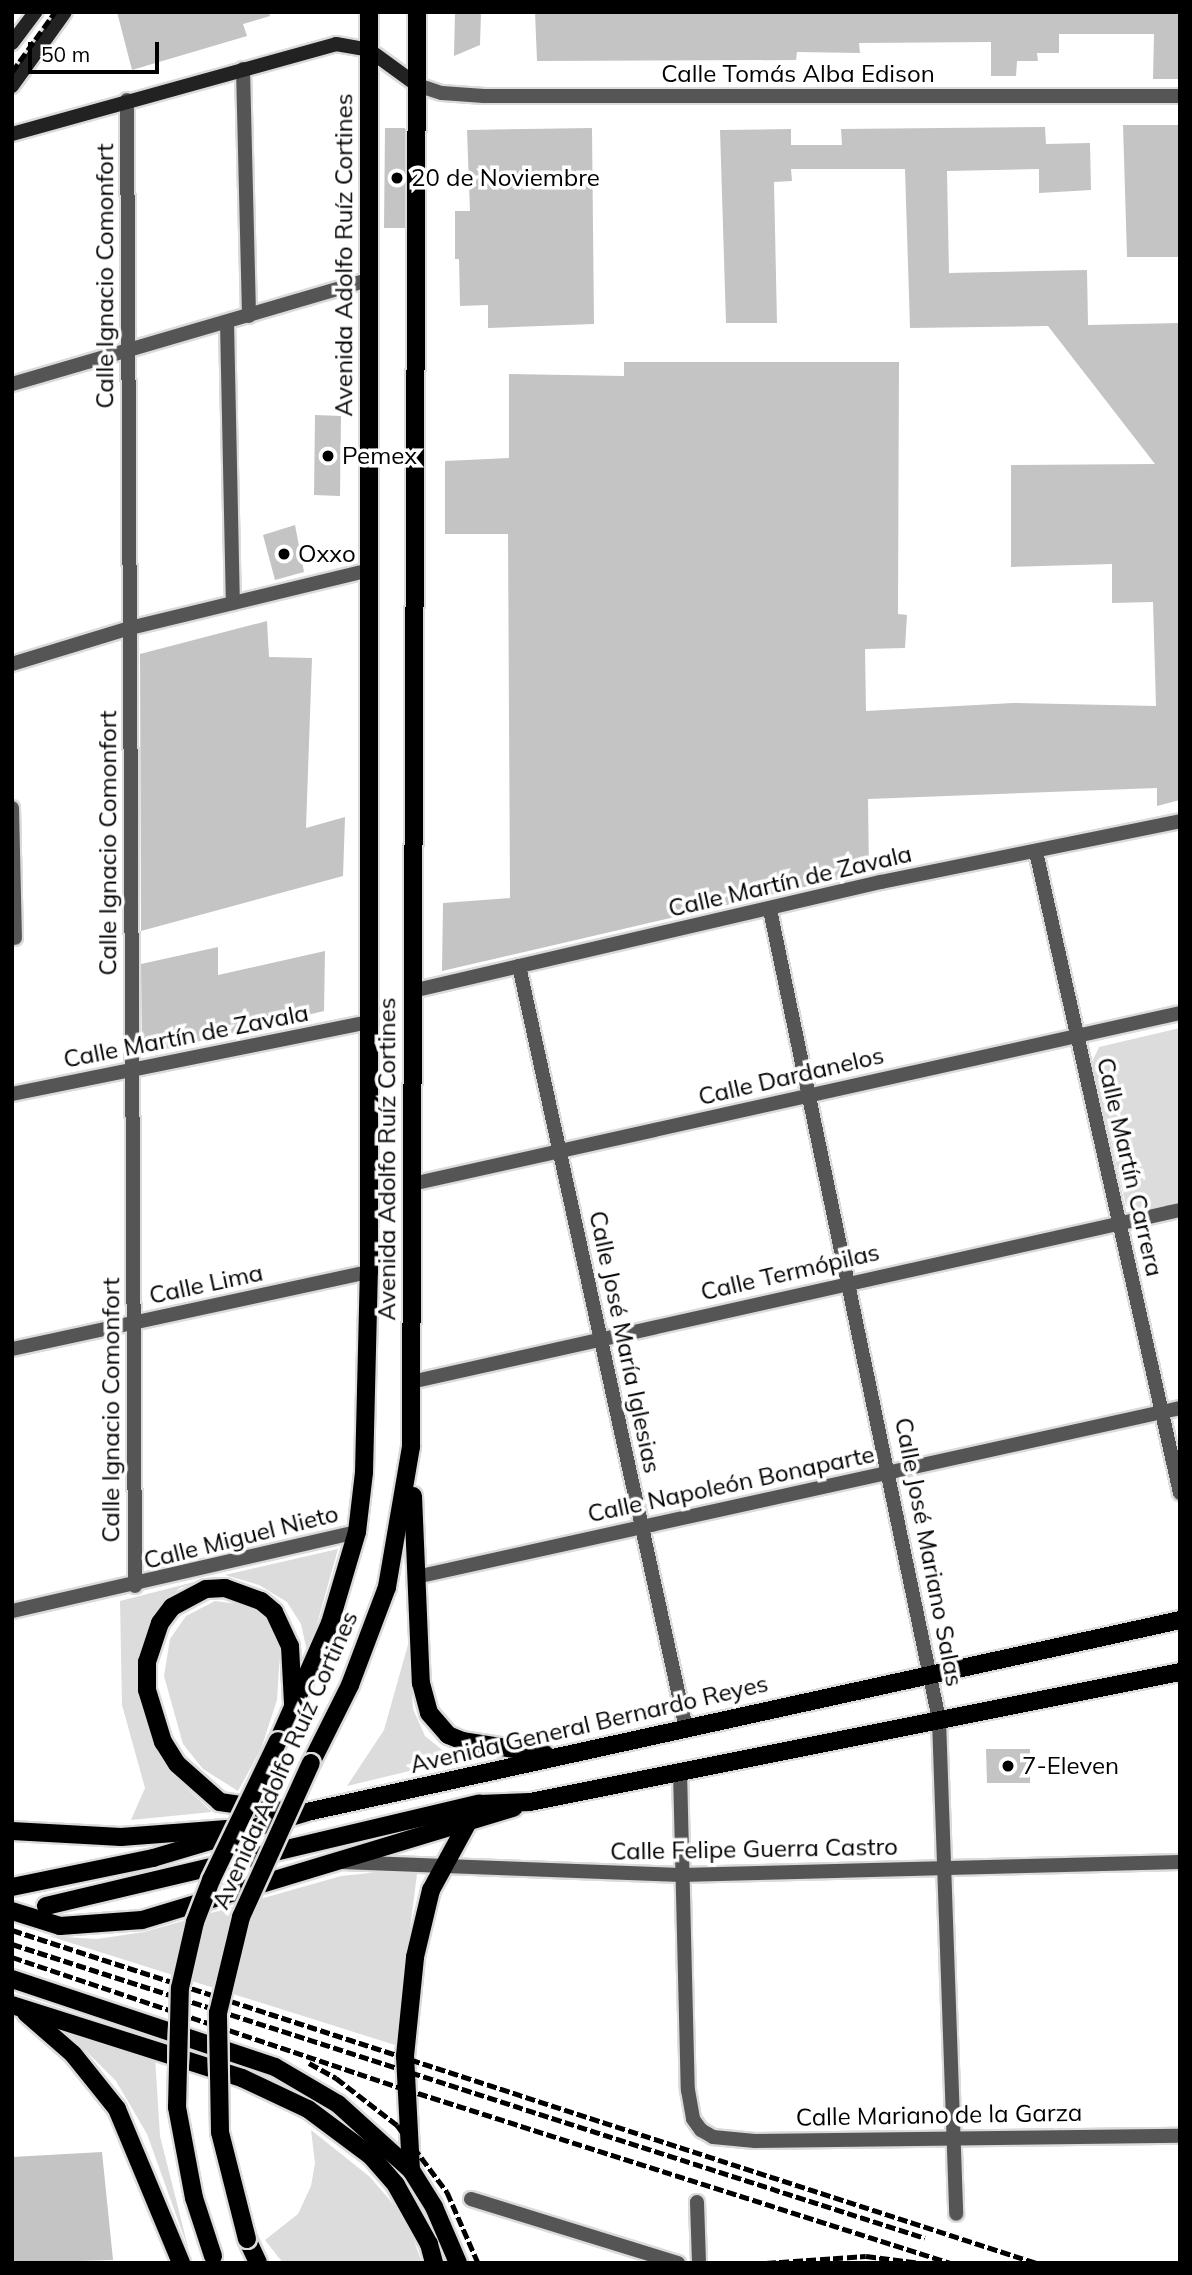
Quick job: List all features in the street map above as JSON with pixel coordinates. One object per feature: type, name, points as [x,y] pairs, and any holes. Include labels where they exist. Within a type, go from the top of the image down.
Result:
[{"type":"main road","name":"Avenida Adolfo Ruíz Cortines","points":[[214,2259],[194,2198],[177,2107],[180,1988],[195,1922],[211,1880],[293,1713],[330,1623],[356,1532],[365,1472],[369,1272],[369,12]]},
{"type":"main road","name":"Avenida Adolfo Ruíz Cortines","points":[[258,2263],[247,2239],[220,2132],[218,2012],[241,1917],[311,1763],[350,1685],[387,1587],[411,1447],[417,12]]},
{"type":"main road","points":[[411,1447],[421,1683],[437,1725],[480,1746],[559,1756]]},
{"type":"main road","points":[[293,1713],[290,1646],[274,1612],[244,1592],[225,1588],[188,1595],[172,1607],[152,1640],[147,1690],[163,1742],[177,1764],[220,1801],[255,1810],[307,1812]]},
{"type":"main road","name":"Avenida General Bernardo Reyes","points":[[12,1887],[153,1858],[241,1829],[307,1812],[1180,1620]]},
{"type":"main road","points":[[12,1911],[60,1926],[142,1920],[329,1862],[465,1826],[530,1802],[1180,1672]]},
{"type":"main road","points":[[46,1906],[479,1804],[530,1802]]},
{"type":"main road","points":[[411,2170],[405,2089],[410,2006],[422,1923],[440,1867],[479,1804]]},
{"type":"main road","points":[[12,1830],[121,1837],[205,1828],[241,1829]]},
{"type":"main road","points":[[12,1979],[275,2067],[365,2124],[411,2170],[434,2207],[458,2263]]},
{"type":"main road","points":[[15,2006],[73,2054],[117,2109],[181,2263]]},
{"type":"main road","points":[[15,2006],[242,2078],[307,2109],[362,2148],[396,2185],[416,2216],[434,2263]]},
{"type":"street","points":[[12,43],[35,12]]},
{"type":"street","points":[[12,86],[65,12]]},
{"type":"street","points":[[12,134],[336,44],[369,50],[417,85]]},
{"type":"street","points":[[243,69],[249,316]]},
{"type":"street","name":"Calle Tomás Alba Edison","points":[[417,85],[442,93],[484,96],[1180,96]]},
{"type":"street","name":"Calle Ignacio Comonfort","points":[[127,100],[135,1586]]},
{"type":"street","points":[[12,384],[368,280]]},
{"type":"street","points":[[227,322],[233,603]]},
{"type":"street","points":[[12,664],[130,628],[369,570]]},
{"type":"street","points":[[12,808],[15,937]]},
{"type":"street","name":"Calle Martín de Zavala","points":[[412,991],[1180,821]]},
{"type":"street","name":"Calle Martín Carrera","points":[[1036,852],[1180,1493]]},
{"type":"street","name":"Calle José Mariano Salas","points":[[770,910],[891,1472],[939,1720],[956,2214]]},
{"type":"street","name":"Calle José María Iglesias","points":[[519,966],[686,1728]]},
{"type":"street","name":"Calle Dardanelos","points":[[412,1184],[1180,1013]]},
{"type":"street","name":"Calle Martín de Zavala","points":[[12,1094],[369,1022]]},
{"type":"street","name":"Calle Termópilas","points":[[411,1382],[849,1281],[1180,1209]]},
{"type":"street","name":"Calle Lima","points":[[12,1349],[369,1272]]},
{"type":"street","name":"Calle Napoleón Bonaparte","points":[[416,1577],[1180,1408]]},
{"type":"street","name":"Calle Miguel Nieto","points":[[12,1611],[135,1586],[356,1532]]},
{"type":"street","points":[[680,1771],[681,1875]]},
{"type":"street","name":"Calle Felipe Guerra Castro","points":[[329,1862],[681,1875],[1180,1862]]},
{"type":"street","name":"Calle Mariano de la Garza","points":[[681,1875],[688,2090],[693,2119],[701,2130],[713,2137],[755,2141],[1180,2136]]},
{"type":"street","points":[[471,2199],[678,2263]]},
{"type":"street","points":[[697,2202],[699,2263]]},
{"type":"shaded area","points":[[1180,1028],[1180,1202],[1142,1212],[1126,1206],[1092,1062],[1099,1047]]},
{"type":"shaded area","points":[[338,1549],[308,1656],[301,1624],[287,1602],[259,1585],[225,1575]]},
{"type":"shaded area","points":[[206,1579],[180,1588],[154,1612],[142,1651],[141,1702],[156,1748],[182,1784],[212,1812],[131,1820],[145,1788],[122,1705],[120,1601]]},
{"type":"shaded area","points":[[215,1601],[245,1605],[270,1620],[280,1652],[277,1700],[261,1749],[238,1791],[203,1769],[183,1744],[164,1676],[170,1639],[186,1616]]},
{"type":"shaded area","points":[[409,1641],[413,1709],[425,1736],[446,1753],[472,1756],[347,1786],[384,1730]]},
{"type":"shaded area","points":[[380,1872],[417,1874],[395,2045],[49,1936],[97,1939],[144,1932],[341,1876]]},
{"type":"shaded area","points":[[66,2031],[155,2057],[160,2136],[189,2251],[147,2134],[116,2081]]},
{"type":"shaded area","points":[[311,2130],[370,2177],[406,2219],[422,2263],[283,2263],[265,2240],[298,2214],[311,2186],[315,2163]]},
{"type":"building","points":[[117,12],[269,12],[270,16],[243,24],[247,36],[132,70]]},
{"type":"building","points":[[455,12],[481,12],[480,45],[454,56]]},
{"type":"building","points":[[535,12],[1180,12],[1180,79],[1153,79],[1154,34],[1059,34],[1059,53],[1037,53],[1038,61],[1017,61],[1016,76],[991,76],[991,42],[859,43],[860,53],[797,52],[796,60],[537,61]]},
{"type":"building","points":[[1123,125],[1180,125],[1180,257],[1127,257]]},
{"type":"building","points":[[1045,127],[1046,144],[1090,143],[1091,190],[1039,193],[1039,169],[947,171],[949,273],[1087,270],[1088,325],[1180,323],[1180,800],[1157,806],[1157,788],[868,799],[869,872],[442,971],[443,903],[510,898],[508,534],[445,534],[445,461],[509,458],[509,374],[624,376],[624,362],[899,362],[898,614],[907,615],[905,648],[865,649],[866,711],[1013,703],[1156,706],[1153,602],[1112,603],[1112,564],[1011,567],[1011,465],[1155,464],[1048,326],[910,328],[905,169],[791,169],[792,181],[774,182],[777,323],[726,323],[720,130],[791,129],[791,145],[842,145],[841,129]]},
{"type":"building","name":"20 de Noviembre","points":[[385,128],[405,128],[405,228],[384,228]]},
{"type":"building","points":[[592,128],[594,324],[488,328],[488,305],[460,306],[459,259],[455,259],[455,211],[470,211],[467,130]]},
{"type":"building","name":"Pemex","points":[[315,415],[341,416],[340,496],[314,495]]},
{"type":"building","name":"Oxxo","points":[[295,525],[304,572],[275,580],[263,535]]},
{"type":"building","points":[[267,621],[269,657],[312,658],[306,828],[345,817],[343,876],[141,931],[140,654]]},
{"type":"building","points":[[218,947],[218,975],[325,951],[324,1011],[142,1055],[141,964]]},
{"type":"building","name":"7-Eleven","points":[[986,1749],[1030,1749],[1030,1783],[987,1783]]},
{"type":"building","points":[[102,2152],[113,2260],[12,2263],[12,2157]]},
{"type":"railway","points":[[12,72],[55,12]]},
{"type":"railway","points":[[12,1930],[1036,2263]]},
{"type":"railway","points":[[12,1944],[925,2238]]},
{"type":"railway","points":[[12,1957],[405,2089],[951,2263]]},
{"type":"railway","points":[[309,2063],[336,2078],[397,2125],[447,2192],[478,2263]]},
{"type":"railway","points":[[766,2263],[866,2256],[921,2263]]},
{"type":"place","name":"20 de Noviembre","points":[[397,178]]},
{"type":"place","name":"Pemex","points":[[328,456]]},
{"type":"place","name":"Oxxo","points":[[284,554]]},
{"type":"place","name":"7-Eleven","points":[[1008,1766]]}]
